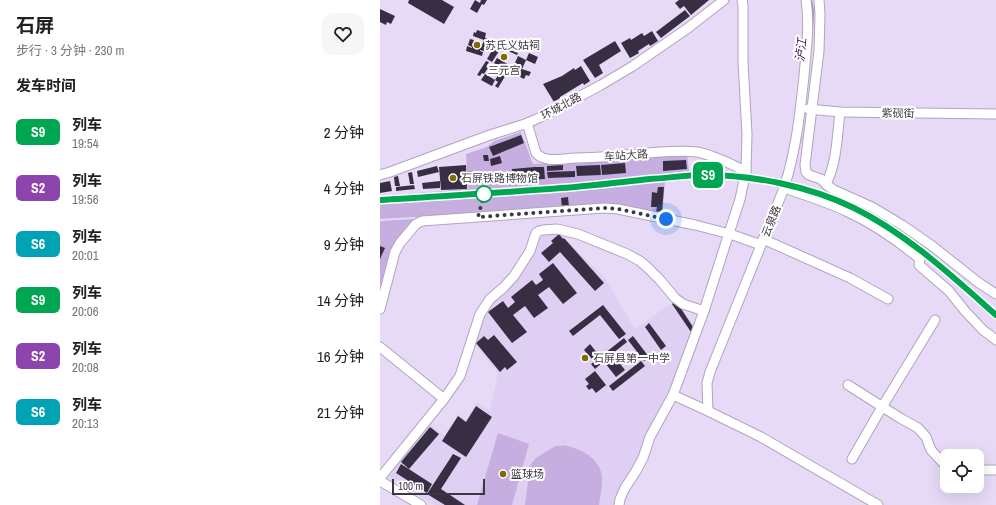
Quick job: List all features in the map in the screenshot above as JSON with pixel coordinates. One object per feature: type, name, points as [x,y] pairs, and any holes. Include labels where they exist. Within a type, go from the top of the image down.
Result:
[{"type":"street","name":"环城北路","points":[[380,175],[527,123],[566,104],[633,66],[688,28],[724,0]]},
{"type":"street","points":[[619,505],[625,488],[643,458],[650,437],[673,395],[704,312],[740,199],[746,171],[747,134],[743,62],[742,0]]},
{"type":"street","name":"云泉路","points":[[708,411],[707,383],[710,372],[789,173],[795,146],[800,109],[808,30],[806,0]]},
{"type":"street","points":[[819,0],[820,36],[805,166],[806,172],[809,175],[821,179],[834,190],[872,207],[902,225],[996,294]]},
{"type":"street","name":"紫砚街","points":[[800,109],[840,112],[996,114]]},
{"type":"street","points":[[826,184],[831,175],[834,164],[840,112]]},
{"type":"street","name":"车站大路","points":[[527,123],[536,153],[544,158],[554,159],[692,152],[711,156],[746,171]]},
{"type":"street","points":[[795,146],[808,148]]},
{"type":"street","points":[[784,188],[849,212],[898,241],[920,259],[919,265],[949,291],[983,330],[996,340]]},
{"type":"street","points":[[380,309],[395,252],[400,243],[416,224],[422,221],[604,208],[618,209],[658,217],[762,242],[850,278],[888,298]]},
{"type":"street","points":[[380,478],[444,399],[460,376],[480,314],[490,299],[514,276],[530,250],[536,234],[539,231],[558,229],[578,234],[627,254],[640,261],[648,268],[675,298],[683,304],[704,312]]},
{"type":"street","points":[[852,459],[935,320]]},
{"type":"street","points":[[380,347],[444,399]]},
{"type":"street","points":[[848,385],[918,428],[926,437],[931,450],[940,460]]},
{"type":"street","points":[[673,395],[761,437],[878,505]]},
{"type":"street","points":[[984,470],[996,470]]},
{"type":"street","points":[[380,481],[409,502],[421,505]]},
{"type":"shaded area","points":[[521,132],[533,164],[687,154],[690,179],[665,181],[662,221],[602,206],[380,219],[380,196],[468,189],[466,154],[487,147],[494,141]]},
{"type":"shaded area","points":[[413,219],[414,224],[409,230],[380,298],[380,221]]},
{"type":"shaded area","name":"石屏县第一中学","points":[[559,233],[605,278],[635,329],[676,300],[696,329],[672,391],[668,391],[647,436],[646,443],[622,482],[617,505],[435,505],[389,477],[429,423],[444,435],[459,414],[466,420],[477,402],[490,411],[498,373],[473,342],[483,315],[540,234]]},
{"type":"shaded area","name":"篮球场","points":[[498,433],[529,444],[512,505],[477,505]]},
{"type":"shaded area","points":[[555,446],[573,447],[590,456],[598,465],[601,471],[602,480],[599,505],[525,505],[530,465],[536,458]]},
{"type":"building","points":[[409,0],[442,0],[454,7],[444,24],[408,3]]},
{"type":"building","points":[[475,0],[480,3],[481,0],[487,0],[484,5],[482,4],[477,13],[470,9]]},
{"type":"building","points":[[679,0],[709,0],[691,15],[684,6],[680,9],[675,3]]},
{"type":"building","points":[[380,9],[395,16],[391,24],[387,22],[386,25],[380,22]]},
{"type":"building","points":[[685,10],[690,16],[661,38],[656,32]]},
{"type":"building","points":[[477,30],[486,33],[485,38],[488,39],[484,51],[480,50],[483,52],[482,56],[466,51],[467,46],[472,48],[468,45],[470,39],[474,40],[472,45],[481,48],[484,40],[473,36],[474,32],[476,33]]},
{"type":"building","points":[[652,31],[658,41],[650,46],[649,44],[638,51],[639,53],[630,58],[621,43],[630,38],[631,40],[642,33],[644,36]]},
{"type":"building","points":[[615,41],[621,51],[599,65],[603,73],[595,78],[583,60]]},
{"type":"building","points":[[497,42],[518,53],[517,55],[501,48],[492,62],[487,59]]},
{"type":"building","points":[[529,53],[538,57],[535,64],[526,60]]},
{"type":"building","points":[[518,56],[526,60],[522,69],[531,72],[529,76],[526,75],[524,79],[514,74],[517,68],[513,67]]},
{"type":"building","points":[[497,58],[513,67],[510,72],[494,63]]},
{"type":"building","points":[[486,61],[489,62],[486,67],[488,68],[484,74],[482,73],[480,76],[477,75]]},
{"type":"building","points":[[491,64],[501,70],[499,74],[488,68]]},
{"type":"building","points":[[581,66],[590,81],[584,85],[583,83],[554,102],[543,84]]},
{"type":"building","points":[[504,71],[507,73],[498,88],[495,86],[498,82],[495,80],[499,74],[501,75]]},
{"type":"building","points":[[485,74],[495,80],[492,86],[481,80]]},
{"type":"building","points":[[521,135],[524,143],[493,156],[489,147]]},
{"type":"building","points":[[483,155],[488,155],[489,161],[484,161]]},
{"type":"building","points":[[500,156],[502,163],[491,166],[490,159]]},
{"type":"building","points":[[686,160],[687,169],[663,171],[663,161]]},
{"type":"building","points":[[625,163],[626,173],[602,175],[601,165]]},
{"type":"building","name":"石屏铁路博物馆","points":[[466,165],[467,189],[441,190],[439,167]]},
{"type":"building","points":[[563,165],[563,170],[547,171],[547,166]]},
{"type":"building","points":[[600,165],[601,175],[577,176],[576,166]]},
{"type":"building","points":[[437,166],[439,172],[418,177],[417,171]]},
{"type":"building","points":[[544,167],[545,179],[524,180],[524,173],[512,174],[512,169]]},
{"type":"building","points":[[467,171],[473,171],[473,173],[496,172],[496,181],[468,183]]},
{"type":"building","points":[[575,171],[575,177],[548,178],[547,172]]},
{"type":"building","points":[[412,172],[414,184],[410,184],[408,173]]},
{"type":"building","points":[[511,175],[511,181],[497,182],[497,176]]},
{"type":"building","points":[[398,176],[400,186],[395,186],[394,177]]},
{"type":"building","points":[[390,181],[392,191],[380,193],[380,183]]},
{"type":"building","points":[[440,181],[440,188],[423,189],[422,183]]},
{"type":"building","points":[[414,185],[415,189],[396,191],[396,187]]},
{"type":"building","points":[[658,187],[664,187],[662,212],[656,212],[657,207],[651,207],[652,192],[657,193]]},
{"type":"building","points":[[568,197],[569,207],[562,208],[561,198]]},
{"type":"building","points":[[559,234],[604,283],[595,291],[560,252],[549,262],[541,253],[553,243],[551,241]]},
{"type":"building","points":[[380,246],[385,248],[380,259]]},
{"type":"building","points":[[553,263],[577,293],[563,304],[549,287],[538,295],[548,308],[534,318],[525,306],[513,315],[527,332],[512,343],[488,312],[503,301],[508,308],[515,302],[511,297],[532,280],[536,285],[543,280],[539,274]]},
{"type":"building","points":[[676,301],[695,330],[691,332],[672,304]]},
{"type":"building","points":[[603,305],[626,334],[619,339],[600,315],[573,336],[569,331]]},
{"type":"building","points":[[649,323],[666,346],[661,350],[645,327]]},
{"type":"building","points":[[494,335],[517,362],[507,370],[505,367],[500,372],[476,343],[484,336],[488,340]]},
{"type":"building","points":[[633,336],[649,357],[644,361],[628,340]]},
{"type":"building","points":[[624,338],[627,342],[595,369],[591,364]]},
{"type":"building","points":[[590,344],[598,354],[592,359],[584,350]]},
{"type":"building","points":[[614,356],[625,370],[616,377],[605,363]]},
{"type":"building","points":[[641,361],[645,366],[613,391],[609,386]]},
{"type":"building","points":[[595,371],[606,385],[596,393],[592,388],[589,390],[586,386],[589,384],[585,379]]},
{"type":"building","points":[[476,406],[492,417],[466,457],[442,441],[458,416],[466,422]]},
{"type":"building","points":[[430,427],[439,434],[409,469],[401,462]]},
{"type":"building","points":[[453,454],[461,458],[441,489],[465,505],[445,505],[427,494]]},
{"type":"building","points":[[401,464],[432,484],[427,493],[396,473]]},
{"type":"waterway","name":"泸江","points":[[811,0],[813,11],[812,30]]},
{"type":"waterway","name":"泸江","points":[[800,142],[801,136]]},
{"type":"railway","points":[[380,200],[565,188],[697,175],[741,177],[761,180],[800,188],[818,194],[854,208],[874,219],[911,243],[946,271],[996,315]]},
{"type":"train","name":"S9","points":[[380,200],[536,190],[703,175],[745,178],[785,185],[825,196],[866,214],[878,221],[925,255],[996,315]]},
{"type":"place","name":"苏氏义姑祠","points":[[477,45]]},
{"type":"place","name":"三元宫","points":[[504,57]]},
{"type":"place","name":"石屏铁路博物馆","points":[[453,178]]},
{"type":"place","name":"石屏县第一中学","points":[[585,358]]},
{"type":"place","name":"篮球场","points":[[503,474]]},
{"type":"route","points":[[484,194],[478,217],[604,208],[618,209],[666,219]]}]
